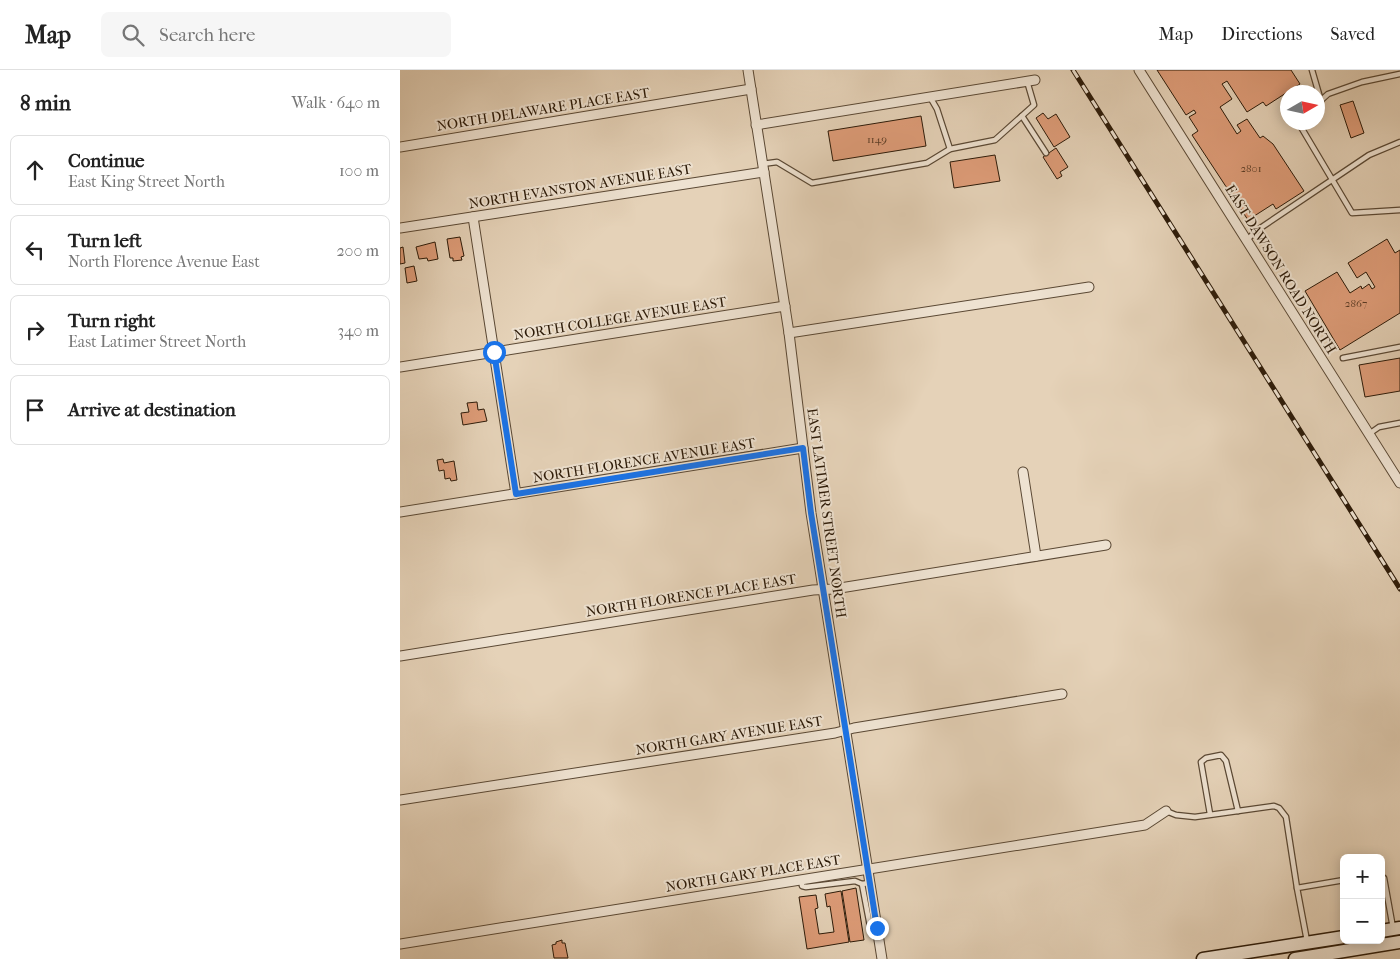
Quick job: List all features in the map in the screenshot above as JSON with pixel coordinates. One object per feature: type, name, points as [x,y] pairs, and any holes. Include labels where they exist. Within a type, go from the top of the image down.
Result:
[{"type":"main road","points":[[1203,959],[1340,938]]},
{"type":"main road","points":[[1295,959],[1328,957],[1400,942]]},
{"type":"main road","points":[[1307,943],[1310,957]]},
{"type":"street","name":"EAST LATIMER STREET NORTH","points":[[748,70],[789,333],[823,589],[867,869],[866,883],[882,959]]},
{"type":"street","name":"EAST DAWSON ROAD NORTH","points":[[1140,70],[1400,483]]},
{"type":"street","points":[[756,125],[1031,81]]},
{"type":"street","name":"NORTH DELAWARE PLACE EAST","points":[[400,147],[751,89]]},
{"type":"street","name":"NORTH EVANSTON AVENUE EAST","points":[[400,228],[763,168]]},
{"type":"street","points":[[473,216],[516,494]]},
{"type":"street","points":[[789,333],[1089,288]]},
{"type":"street","name":"NORTH COLLEGE AVENUE EAST","points":[[400,366],[785,306]]},
{"type":"street","name":"NORTH FLORENCE AVENUE EAST","points":[[400,512],[803,448]]},
{"type":"street","points":[[1023,472],[1036,556]]},
{"type":"street","name":"NORTH FLORENCE PLACE EAST","points":[[400,656],[1106,545]]},
{"type":"street","name":"NORTH GARY AVENUE EAST","points":[[400,800],[835,733],[1062,694]]},
{"type":"street","name":"NORTH GARY PLACE EAST","points":[[400,944],[1145,825],[1166,811]]},
{"type":"lane","points":[[1312,70],[1315,85]]},
{"type":"lane","points":[[1325,97],[1362,82],[1400,74]]},
{"type":"lane","points":[[763,168],[777,162],[812,183],[928,163],[950,149],[995,140],[1034,105],[1031,81]]},
{"type":"lane","points":[[930,96],[937,109],[950,149]]},
{"type":"lane","points":[[1022,116],[1046,153]]},
{"type":"lane","points":[[1303,130],[1352,213],[1400,210]]},
{"type":"lane","points":[[1246,240],[1256,231],[1369,155],[1400,142]]},
{"type":"lane","points":[[1343,358],[1400,347]]},
{"type":"lane","points":[[1369,434],[1379,427],[1400,423]]},
{"type":"lane","points":[[1210,814],[1200,762],[1206,758],[1221,756],[1226,761],[1238,810]]},
{"type":"lane","points":[[1166,811],[1176,815],[1195,817],[1274,806],[1284,814],[1307,943]]},
{"type":"lane","points":[[801,880],[802,886],[806,887],[855,881],[866,883]]},
{"type":"lane","points":[[1297,888],[1340,881]]},
{"type":"lane","points":[[1385,882],[1391,929]]},
{"type":"building","points":[[1157,70],[1291,70],[1300,84],[1280,85],[1280,97],[1266,106],[1263,102],[1247,112],[1227,81],[1222,84],[1232,99],[1220,107],[1237,134],[1241,131],[1237,125],[1247,119],[1260,138],[1263,136],[1273,144],[1304,191],[1276,209],[1273,204],[1248,220],[1192,135],[1198,131],[1189,117],[1196,113],[1194,110],[1186,115]]},
{"type":"building","points":[[1353,101],[1364,133],[1351,138],[1340,105]]},
{"type":"building","points":[[1043,113],[1048,119],[1056,114],[1070,137],[1054,147],[1036,118]]},
{"type":"building","points":[[921,116],[926,146],[833,161],[828,131]]},
{"type":"building","points":[[1056,148],[1068,167],[1060,172],[1062,176],[1057,179],[1043,157]]},
{"type":"building","points":[[995,155],[1000,181],[954,188],[950,162]]},
{"type":"building","points":[[460,237],[464,256],[461,257],[462,260],[453,261],[453,258],[450,258],[447,239]]},
{"type":"building","points":[[1387,239],[1395,253],[1400,250],[1400,313],[1340,350],[1305,291],[1337,272],[1350,293],[1361,286],[1362,289],[1369,284],[1372,289],[1375,287],[1366,272],[1357,278],[1348,263]]},
{"type":"building","points":[[435,242],[438,259],[428,261],[427,258],[419,259],[416,247]]},
{"type":"building","points":[[403,247],[405,263],[400,264],[400,248]]},
{"type":"building","points":[[414,266],[417,281],[407,283],[405,268]]},
{"type":"building","points":[[1400,358],[1400,391],[1365,397],[1359,365]]},
{"type":"building","points":[[477,402],[478,410],[484,409],[487,421],[463,425],[461,413],[469,412],[467,403]]},
{"type":"building","points":[[443,459],[444,463],[454,461],[457,480],[445,479],[444,470],[439,471],[437,460]]},
{"type":"building","points":[[856,888],[864,940],[850,942],[842,891]]},
{"type":"building","points":[[841,891],[849,942],[807,949],[799,897],[816,895],[818,908],[815,909],[819,934],[834,932],[830,906],[827,907],[825,894]]},
{"type":"building","points":[[562,940],[562,943],[565,943],[568,958],[554,958],[552,945]]},
{"type":"railway","points":[[1073,70],[1400,589]]},
{"type":"route","points":[[494,352],[516,494],[803,448],[811,513],[877,928]]}]
